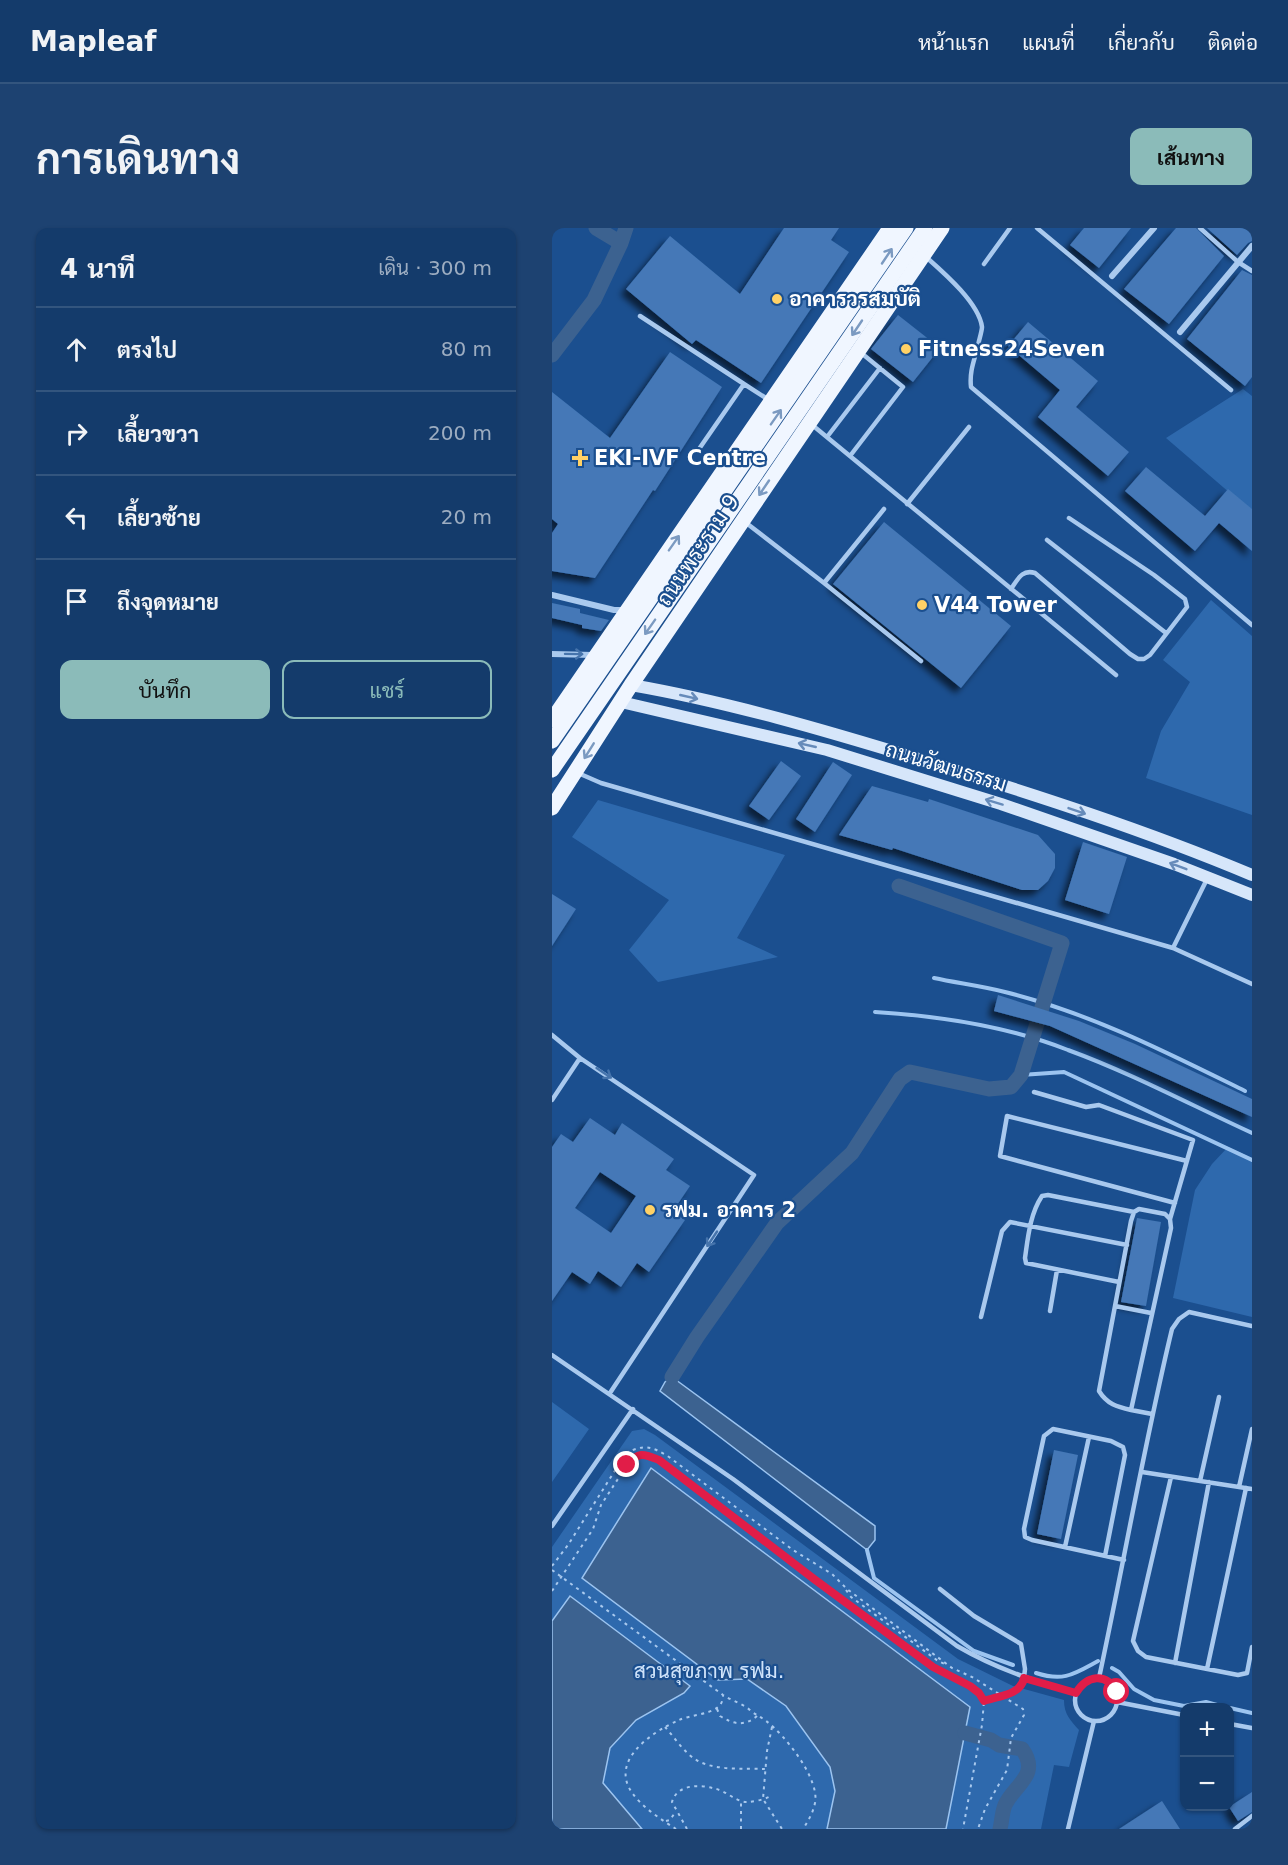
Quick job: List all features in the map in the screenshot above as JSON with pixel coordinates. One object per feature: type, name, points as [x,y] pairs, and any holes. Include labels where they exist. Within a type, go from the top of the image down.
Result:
[{"type":"main road","name":"ถนนพระราม 9","points":[[552,720],[890,228]]},
{"type":"main road","name":"ถนนพระราม 9","points":[[552,741],[906,228]]},
{"type":"main road","name":"ถนนพระราม 9","points":[[552,770],[925,228]]},
{"type":"main road","name":"ถนนพระราม 9","points":[[552,808],[631,686],[942,228]]},
{"type":"main road","points":[[581,678],[631,686]]},
{"type":"main road","points":[[571,692],[621,702]]},
{"type":"street","points":[[1112,276],[1154,228]]},
{"type":"street","points":[[1180,332],[1252,246]]},
{"type":"street","points":[[552,595],[614,610],[627,610]]},
{"type":"street","points":[[552,654],[597,655]]},
{"type":"street","name":"ถนนวัฒนธรรม","points":[[631,686],[659,690],[756,713],[978,777],[1217,860],[1252,875]]},
{"type":"street","name":"ถนนวัฒนธรรม","points":[[621,702],[827,750],[1001,804],[1208,877],[1252,895]]},
{"type":"street","points":[[1208,877],[1217,860]]},
{"type":"lane","points":[[984,264],[1010,228]]},
{"type":"lane","points":[[1037,228],[1231,390]]},
{"type":"lane","points":[[1200,228],[1238,262],[1252,271]]},
{"type":"lane","points":[[924,255],[959,287],[972,305],[982,326],[979,345],[972,363],[971,387],[1252,625]]},
{"type":"lane","points":[[640,316],[771,402]]},
{"type":"lane","points":[[850,456],[903,387],[858,350]]},
{"type":"lane","points":[[827,437],[880,368]]},
{"type":"lane","points":[[699,449],[744,384]]},
{"type":"lane","points":[[809,423],[1116,675]]},
{"type":"lane","points":[[907,504],[969,427]]},
{"type":"lane","points":[[824,583],[884,509]]},
{"type":"lane","points":[[1011,589],[1023,573],[1028,571],[1035,573],[1098,628],[1138,659],[1149,655],[1186,608],[1185,599],[1154,575],[1069,518]]},
{"type":"lane","points":[[743,520],[921,661]]},
{"type":"lane","points":[[1047,540],[1166,633]]},
{"type":"lane","points":[[576,772],[601,783],[1173,948],[1252,984]]},
{"type":"lane","points":[[1173,948],[1208,877]]},
{"type":"lane","points":[[552,1035],[580,1058],[754,1175],[610,1393]]},
{"type":"lane","points":[[552,1100],[580,1058]]},
{"type":"lane","points":[[1034,1092],[1086,1107],[1099,1105],[1193,1140],[1170,1219],[1171,1228],[1131,1410]]},
{"type":"lane","points":[[1175,1203],[1000,1156],[1006,1116],[1187,1161]]},
{"type":"lane","points":[[1119,1282],[1026,1263],[1030,1225],[1042,1196],[1048,1195],[1134,1212],[1139,1209],[1165,1214],[1170,1219]]},
{"type":"lane","points":[[1134,1212],[1099,1392],[1114,1406],[1152,1414]]},
{"type":"lane","points":[[981,1317],[1002,1231],[1010,1222],[1126,1245]]},
{"type":"lane","points":[[1050,1311],[1058,1270]]},
{"type":"lane","points":[[1115,1306],[1151,1313]]},
{"type":"lane","points":[[1099,1678],[1152,1414],[1172,1329],[1179,1319],[1189,1312],[1252,1326]]},
{"type":"lane","points":[[552,1354],[771,1507],[957,1646],[983,1661],[1024,1678],[1076,1693]]},
{"type":"lane","points":[[1200,1481],[1218,1397]]},
{"type":"lane","points":[[552,1526],[633,1409]]},
{"type":"lane","points":[[1105,1556],[1125,1455],[1123,1447],[1053,1429],[1044,1436],[1024,1529],[1025,1537],[1032,1540],[1065,1547],[1105,1556],[1124,1560]]},
{"type":"lane","points":[[1239,1487],[1252,1429]]},
{"type":"lane","points":[[1065,1547],[1089,1437]]},
{"type":"lane","points":[[1142,1472],[1249,1489],[1207,1669]]},
{"type":"lane","points":[[1171,1477],[1133,1641],[1138,1651],[1146,1657],[1238,1675],[1247,1673],[1252,1647]]},
{"type":"lane","points":[[1175,1663],[1209,1482]]},
{"type":"lane","points":[[940,1589],[974,1616],[1021,1644],[1024,1678]]},
{"type":"lane","points":[[1099,1678],[1108,1682],[1117,1692],[1117,1702],[1113,1713],[1108,1718],[1094,1722],[1085,1718],[1078,1712],[1075,1702],[1076,1693],[1081,1684],[1089,1679],[1099,1678]]},
{"type":"lane","points":[[1117,1702],[1180,1714]]},
{"type":"lane","points":[[1068,1829],[1094,1722]]},
{"type":"lane","points":[[1234,1725],[1252,1728]]},
{"type":"lane","points":[[1234,1829],[1252,1816]]},
{"type":"path","points":[[803,1829],[815,1802],[811,1779],[796,1752],[772,1727],[750,1709],[723,1695],[552,1568],[626,1453],[638,1448],[653,1447],[669,1457],[793,1550],[832,1574],[952,1668],[1023,1709],[1024,1715],[1011,1738],[1006,1770],[985,1809],[978,1829]]},
{"type":"path","points":[[552,1591],[593,1529],[601,1505],[627,1465],[634,1457],[645,1454],[659,1460],[804,1572],[933,1667],[979,1693],[984,1701],[982,1725],[963,1829]]},
{"type":"path","points":[[984,1701],[1018,1690],[1024,1678]]},
{"type":"path","points":[[676,1829],[632,1794],[625,1773],[627,1763],[648,1737],[681,1719],[717,1708],[723,1700],[723,1695]]},
{"type":"path","points":[[717,1708],[720,1716],[740,1725],[750,1722],[757,1716]]},
{"type":"path","points":[[665,1727],[699,1762],[712,1766],[765,1770]]},
{"type":"path","points":[[772,1727],[763,1800],[782,1829]]},
{"type":"path","points":[[687,1829],[672,1802],[674,1794],[679,1790],[691,1787],[716,1789],[746,1802],[769,1797]]},
{"type":"path","points":[[741,1800],[741,1829]]},
{"type":"path","points":[[665,1821],[670,1820],[676,1810]]},
{"type":"green space","points":[[1243,389],[1252,396],[1252,512],[1166,438]]},
{"type":"green space","points":[[1211,600],[1252,636],[1252,815],[1146,778],[1161,731],[1190,682],[1163,660]]},
{"type":"green space","points":[[598,800],[785,855],[737,938],[778,957],[658,982],[629,950],[669,900],[572,837]]},
{"type":"green space","points":[[1228,1147],[1252,1158],[1252,1317],[1173,1298],[1195,1190],[1212,1164]]},
{"type":"green space","points":[[552,1402],[589,1429],[552,1482]]},
{"type":"green space","name":"สวนสุขภาพ รฟม.","points":[[644,1429],[958,1659],[1013,1686],[1064,1700],[1066,1713],[1079,1730],[1069,1767],[1054,1765],[1041,1829],[552,1829],[552,1547],[632,1431]]},
{"type":"shaded area","points":[[672,1377],[875,1526],[875,1540],[867,1550],[660,1391],[665,1382]]},
{"type":"shaded area","points":[[651,1468],[970,1707],[946,1829],[827,1829],[835,1791],[830,1767],[786,1706],[747,1679],[718,1680],[582,1578]]},
{"type":"shaded area","points":[[570,1596],[690,1686],[684,1693],[636,1720],[610,1748],[603,1783],[642,1829],[552,1829],[552,1621]]},
{"type":"building","name":"อาคารวรสมบัติ","points":[[784,228],[839,228],[831,240],[849,252],[761,383],[696,340],[692,344],[626,289],[670,236],[740,294]]},
{"type":"building","points":[[1084,228],[1131,228],[1099,268],[1070,245]]},
{"type":"building","points":[[1176,228],[1196,228],[1224,256],[1169,324],[1124,289]]},
{"type":"building","points":[[1207,228],[1252,228],[1252,241],[1237,255]]},
{"type":"building","points":[[1242,270],[1252,275],[1252,377],[1245,386],[1187,339]]},
{"type":"building","name":"Fitness24Seven","points":[[898,315],[940,348],[913,382],[871,349]]},
{"type":"building","points":[[1028,322],[1098,381],[1076,407],[1129,452],[1108,476],[1038,417],[1060,390],[1008,346]]},
{"type":"building","points":[[670,352],[722,387],[595,578],[552,571],[552,533],[558,524],[552,519],[552,392],[610,438]]},
{"type":"building","points":[[1146,467],[1205,516],[1228,489],[1252,509],[1252,551],[1219,523],[1195,551],[1125,491]]},
{"type":"building","name":"V44 Tower","points":[[884,522],[1011,626],[961,688],[833,584]]},
{"type":"building","points":[[552,603],[580,609],[580,613],[609,620],[601,631],[582,628],[582,625],[552,618]]},
{"type":"building","points":[[781,761],[801,776],[769,820],[749,806]]},
{"type":"building","points":[[833,762],[852,775],[815,832],[796,819]]},
{"type":"building","points":[[872,786],[928,802],[929,799],[1038,835],[1055,854],[1055,868],[1048,881],[1038,890],[1022,890],[893,848],[892,850],[839,835]]},
{"type":"building","points":[[1083,842],[1127,857],[1109,914],[1065,900]]},
{"type":"building","points":[[552,894],[576,909],[552,946]]},
{"type":"building","points":[[998,995],[1079,1021],[1135,1044],[1252,1099],[1252,1117],[1050,1026],[994,1011]]},
{"type":"building","name":"รฟม. อาคาร 2","points":[[590,1118],[615,1135],[622,1123],[674,1159],[666,1170],[690,1186],[673,1211],[685,1220],[649,1272],[637,1263],[621,1287],[598,1271],[590,1284],[572,1272],[552,1301],[552,1147],[561,1134],[573,1142]],"holes":[[[600,1172],[636,1196],[611,1233],[575,1208]]]},
{"type":"building","points":[[1137,1218],[1161,1222],[1146,1306],[1121,1302]]},
{"type":"building","points":[[1054,1450],[1078,1455],[1061,1539],[1037,1534]]},
{"type":"building","points":[[1252,1792],[1252,1812],[1238,1821],[1232,1811],[1234,1811],[1234,1804]]},
{"type":"building","points":[[1162,1801],[1180,1829],[1119,1829]]},
{"type":"waterway","points":[[596,228],[621,243]]},
{"type":"waterway","points":[[552,355],[594,300],[626,228]]},
{"type":"waterway","points":[[672,1377],[697,1337],[777,1223],[852,1153],[900,1079],[910,1072],[989,1089],[1011,1087],[1021,1075],[1062,943],[899,886]]},
{"type":"waterway","points":[[934,978],[1005,992],[1068,1011],[1128,1035],[1245,1091]]},
{"type":"waterway","points":[[875,1012],[973,1023],[1045,1042],[1115,1069],[1252,1133]]},
{"type":"waterway","points":[[1021,1075],[1064,1072],[1252,1160]]},
{"type":"waterway","points":[[867,1550],[874,1578],[974,1651],[1013,1665]]},
{"type":"waterway","points":[[1036,1673],[1062,1677],[1098,1661]]},
{"type":"waterway","points":[[1112,1668],[1119,1672],[1134,1689],[1154,1700],[1180,1705]]},
{"type":"waterway","points":[[1200,1703],[1210,1703]]},
{"type":"waterway","points":[[1234,1709],[1252,1713]]},
{"type":"waterway","points":[[965,1733],[991,1740],[999,1745],[1022,1749],[1027,1758],[1029,1766],[1027,1773],[1005,1805],[1000,1829]]},
{"type":"place","name":"อาคารวรสมบัติ","points":[[777,299]]},
{"type":"place","name":"Fitness24Seven","points":[[906,349]]},
{"type":"place","name":"EKI-IVF Centre","points":[[580,458]]},
{"type":"place","name":"V44 Tower","points":[[922,605]]},
{"type":"place","name":"รฟม. อาคาร 2","points":[[650,1210]]},
{"type":"route","points":[[627,1465],[634,1457],[645,1454],[659,1460],[933,1667],[970,1686],[979,1693],[984,1701],[1018,1690],[1024,1678],[1076,1693],[1081,1684],[1089,1679],[1099,1678],[1108,1682],[1117,1692]]}]
